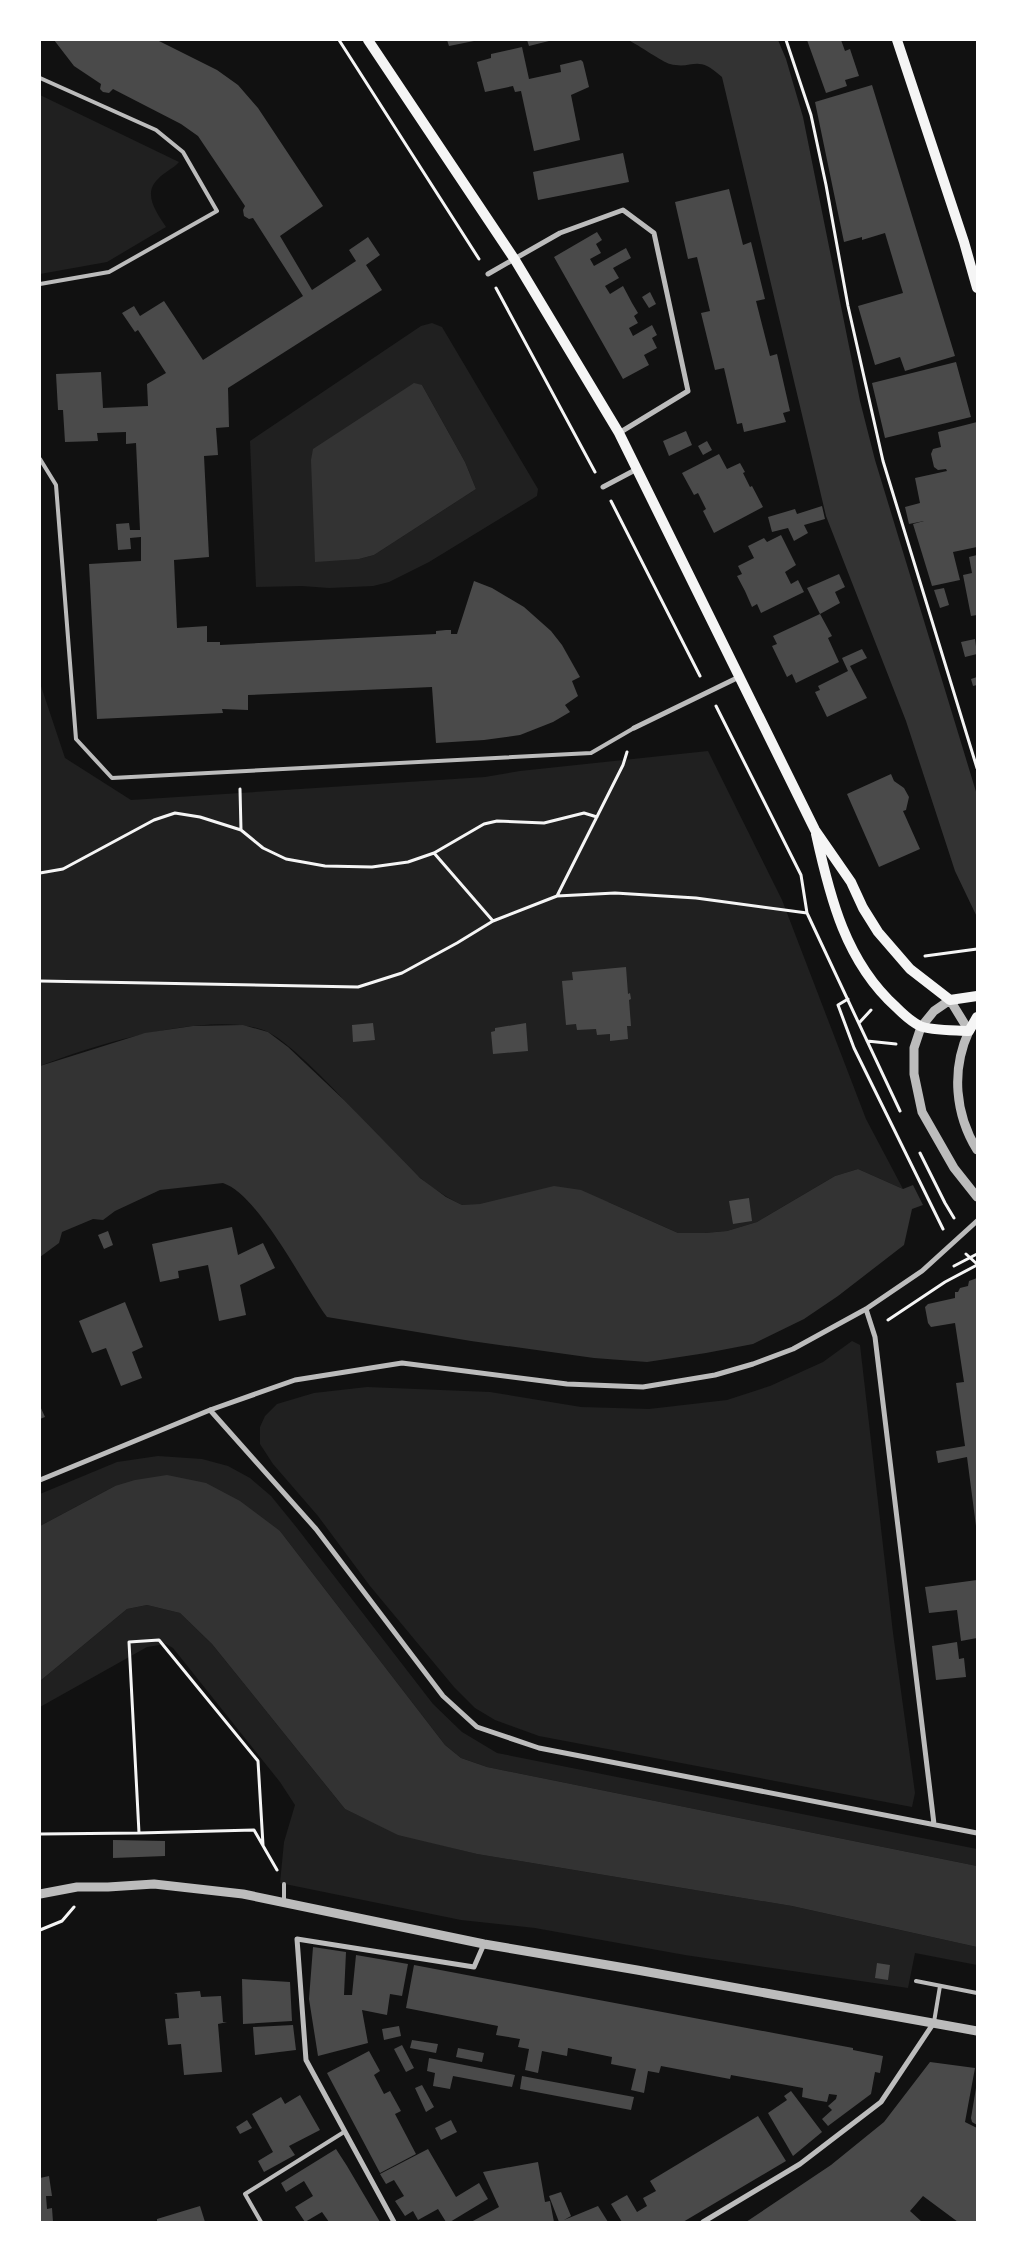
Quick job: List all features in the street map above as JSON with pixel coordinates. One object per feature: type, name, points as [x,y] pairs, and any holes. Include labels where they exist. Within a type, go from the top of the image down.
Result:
[{"type":"main road","points":[[368,40],[515,260],[619,433],[815,830],[851,882],[863,908],[878,932],[910,969],[950,1000],[977,996]]},
{"type":"main road","points":[[897,40],[964,242],[977,288]]},
{"type":"main road","points":[[815,830],[828,889],[842,930],[856,957],[884,996],[922,1027],[969,1031],[977,1017]]},
{"type":"street","points":[[488,274],[560,233],[623,210],[654,233],[688,391],[619,433]]},
{"type":"street","points":[[604,486],[637,469]]},
{"type":"street","points":[[634,728],[739,677]]},
{"type":"street","points":[[977,1150],[967,1130],[957,1097],[960,1059],[969,1031],[950,1000],[934,1011],[922,1027],[914,1048],[914,1074],[922,1112],[954,1168],[977,1197]]},
{"type":"street","points":[[40,1480],[210,1410],[295,1380],[402,1363],[567,1384],[643,1388],[715,1374],[753,1364],[793,1349],[866,1309],[922,1271],[977,1222]]},
{"type":"street","points":[[866,1309],[874,1330],[934,1824]]},
{"type":"street","points":[[210,1410],[316,1529],[443,1696],[477,1727],[539,1748],[977,1833]]},
{"type":"street","points":[[40,1894],[77,1886],[108,1887],[154,1884],[243,1894],[484,1944],[977,2031]]},
{"type":"street","points":[[394,2222],[306,2060],[298,1939],[474,1967],[484,1944]]},
{"type":"street","points":[[703,2222],[800,2164],[881,2102],[933,2024]]},
{"type":"lane","points":[[40,78],[156,130],[183,152],[217,211],[109,272],[40,284]]},
{"type":"lane","points":[[40,459],[56,485],[76,739],[112,778],[591,753],[634,728]]},
{"type":"lane","points":[[284,1884],[284,1903]]},
{"type":"lane","points":[[916,1981],[977,1993]]},
{"type":"lane","points":[[933,2024],[940,1986]]},
{"type":"lane","points":[[261,2222],[245,2194],[344,2132]]},
{"type":"path","points":[[339,40],[488,274],[604,486],[801,875],[807,913],[867,1041]]},
{"type":"path","points":[[786,40],[810,115],[826,185],[850,315],[883,461],[977,768]]},
{"type":"path","points":[[557,896],[623,765],[634,728]]},
{"type":"path","points":[[240,771],[241,830]]},
{"type":"path","points":[[40,873],[63,869],[154,820],[175,814],[200,817],[241,830],[263,848],[286,859],[325,866],[372,867],[408,862],[434,853],[484,824],[497,821],[544,823],[584,813],[597,817]]},
{"type":"path","points":[[434,853],[493,921]]},
{"type":"path","points":[[40,981],[358,987],[402,972],[458,943],[493,921],[557,896],[615,893],[687,897],[807,913]]},
{"type":"path","points":[[924,956],[977,949]]},
{"type":"path","points":[[848,999],[838,1005],[854,1048],[939,1224],[954,1243],[977,1264],[874,1330]]},
{"type":"path","points":[[958,1266],[977,1254]]},
{"type":"path","points":[[139,1833],[129,1642],[159,1640],[258,1761],[263,1845]]},
{"type":"path","points":[[40,1834],[254,1830],[284,1884]]},
{"type":"path","points":[[40,1930],[62,1921],[75,1907],[77,1886]]},
{"type":"shaded area","points":[[628,40],[778,40],[786,59],[803,117],[860,401],[875,460],[977,795],[977,917],[955,871],[906,721],[826,516],[722,77],[700,64],[678,65],[666,63]]},
{"type":"shaded area","points":[[40,95],[179,162],[158,179],[151,191],[153,203],[166,227],[107,262],[40,274]]},
{"type":"shaded area","points":[[432,323],[442,327],[538,489],[537,496],[429,562],[389,582],[373,586],[329,588],[302,586],[256,587],[250,441],[421,326]],"holes":[[[422,385],[465,462],[476,489],[374,555],[359,559]]]},
{"type":"shaded area","points":[[414,383],[422,385],[465,462],[476,489],[374,555],[359,559],[315,562],[311,460],[313,449]]},
{"type":"shaded area","points":[[40,683],[65,758],[131,800],[485,777],[520,771],[708,751],[782,900],[866,1119],[903,1189],[858,1169],[835,1176],[757,1222],[727,1231],[705,1233],[678,1233],[608,1202],[462,1205],[432,1187],[405,1165],[314,1070],[289,1047],[268,1032],[245,1026],[218,1024],[186,1027],[154,1032],[90,1048],[40,1066]]},
{"type":"shaded area","points":[[243,1025],[268,1032],[288,1047],[344,1100],[420,1178],[446,1197],[462,1205],[480,1204],[554,1186],[581,1190],[678,1233],[727,1231],[757,1222],[835,1176],[858,1169],[903,1189],[913,1185],[923,1205],[912,1209],[904,1245],[838,1296],[804,1319],[753,1344],[647,1362],[594,1358],[471,1341],[327,1317],[280,1242],[265,1222],[251,1204],[237,1191],[223,1183],[160,1190],[115,1211],[103,1220],[93,1219],[62,1232],[59,1243],[40,1257],[40,1066],[145,1033],[193,1026]]},
{"type":"shaded area","points":[[852,1341],[860,1345],[893,1633],[915,1793],[912,1807],[539,1736],[495,1720],[475,1708],[454,1687],[370,1586],[318,1516],[273,1464],[260,1444],[260,1427],[265,1416],[277,1404],[314,1393],[367,1387],[490,1392],[581,1407],[649,1409],[727,1400],[770,1386],[823,1362]]},
{"type":"shaded area","points":[[158,1456],[202,1459],[228,1466],[250,1478],[271,1496],[433,1704],[462,1732],[497,1753],[977,1849],[977,1866],[487,1767],[461,1758],[445,1745],[280,1531],[115,1486],[40,1526],[40,1494],[117,1462]]},
{"type":"shaded area","points":[[167,1475],[206,1483],[240,1501],[280,1531],[445,1745],[461,1758],[487,1767],[977,1866],[977,1947],[792,1906],[477,1854],[398,1835],[345,1809],[212,1644],[180,1613],[147,1605],[127,1609],[40,1681],[40,1526],[115,1486],[135,1480]]},
{"type":"shaded area","points":[[147,1605],[180,1613],[212,1644],[345,1809],[398,1834],[477,1854],[792,1906],[977,1947],[977,1965],[915,1953],[908,1988],[685,1955],[535,1928],[461,1920],[280,1883],[284,1842],[295,1805],[280,1782],[173,1648],[166,1644],[147,1647],[40,1707],[40,1681],[127,1609]]},
{"type":"building","points":[[54,40],[157,40],[217,70],[238,85],[258,108],[323,206],[280,236],[312,290],[356,261],[349,250],[368,237],[380,255],[366,265],[382,290],[228,388],[229,427],[216,428],[218,455],[204,456],[209,557],[174,560],[177,628],[207,626],[207,642],[220,642],[220,645],[436,634],[436,631],[446,630],[451,630],[451,634],[457,634],[474,581],[492,588],[524,607],[551,631],[562,645],[580,677],[572,681],[578,696],[565,705],[570,712],[553,722],[520,735],[484,740],[436,743],[432,687],[248,695],[248,710],[222,709],[223,713],[97,719],[89,564],[141,561],[141,537],[130,538],[131,549],[118,550],[116,524],[129,523],[130,530],[140,530],[136,443],[126,444],[126,432],[97,433],[98,441],[65,442],[63,410],[58,410],[56,374],[101,372],[103,408],[148,406],[147,384],[166,373],[138,330],[135,332],[122,313],[134,306],[140,316],[164,301],[203,360],[303,296],[253,218],[249,219],[244,216],[243,210],[245,206],[198,136],[181,124],[113,89],[109,93],[103,92],[100,89],[101,84],[74,66]]},
{"type":"building","points":[[447,40],[474,40],[474,41],[449,46]]},
{"type":"building","points":[[527,40],[549,40],[549,41],[529,46]]},
{"type":"building","points":[[807,40],[841,40],[845,51],[850,49],[859,76],[845,80],[847,86],[826,93]]},
{"type":"building","points":[[522,47],[529,79],[561,72],[560,65],[581,60],[583,62],[589,87],[571,95],[580,140],[534,151],[521,91],[515,92],[513,86],[485,92],[477,62],[491,58],[491,54]]},
{"type":"building","points":[[872,85],[955,356],[905,371],[900,357],[875,365],[858,306],[903,293],[885,233],[862,240],[862,237],[844,242],[815,102]]},
{"type":"building","points":[[623,153],[629,182],[538,200],[533,172]]},
{"type":"building","points":[[729,189],[743,245],[751,242],[765,299],[756,301],[770,356],[777,354],[790,411],[783,413],[786,422],[744,432],[742,423],[737,424],[724,368],[715,370],[701,313],[710,311],[697,257],[688,259],[675,202]]},
{"type":"building","points":[[597,232],[602,240],[596,244],[601,253],[590,259],[594,266],[626,248],[631,258],[613,268],[619,278],[605,286],[610,294],[623,286],[638,313],[634,316],[638,323],[629,328],[633,336],[652,325],[657,335],[652,338],[657,348],[644,355],[649,365],[623,379],[554,257]]},
{"type":"building","points":[[650,292],[656,304],[649,308],[642,297]]},
{"type":"building","points":[[956,362],[971,417],[885,438],[872,383]]},
{"type":"building","points":[[977,422],[977,547],[953,552],[960,580],[932,586],[913,524],[924,521],[909,524],[905,507],[920,503],[915,478],[947,471],[946,469],[938,470],[934,467],[931,454],[933,449],[941,447],[938,432]]},
{"type":"building","points":[[686,431],[692,445],[669,456],[663,441]]},
{"type":"building","points":[[707,441],[712,450],[703,455],[698,446]]},
{"type":"building","points":[[719,454],[727,469],[740,463],[750,487],[752,486],[763,507],[714,533],[703,511],[706,509],[698,493],[694,495],[682,473]]},
{"type":"building","points":[[822,506],[825,519],[804,525],[808,533],[794,541],[788,528],[772,532],[768,517],[795,509],[797,514]]},
{"type":"building","points":[[781,535],[796,565],[785,572],[791,584],[798,580],[804,592],[761,613],[757,604],[752,607],[737,576],[742,574],[738,566],[754,558],[748,546],[764,538],[767,542]]},
{"type":"building","points":[[977,555],[977,615],[971,616],[963,575],[972,573],[969,557]]},
{"type":"building","points":[[839,574],[845,587],[835,592],[840,603],[820,614],[807,588]]},
{"type":"building","points":[[944,588],[949,605],[940,608],[934,590]]},
{"type":"building","points":[[820,614],[832,636],[828,638],[839,662],[796,683],[792,674],[787,677],[772,646],[777,644],[773,636]]},
{"type":"building","points":[[975,639],[977,654],[965,657],[961,642]]},
{"type":"building","points":[[862,649],[867,658],[850,666],[867,698],[827,717],[815,692],[820,690],[818,686],[848,671],[842,658]]},
{"type":"building","points":[[977,677],[977,685],[973,686],[971,679]]},
{"type":"building","points":[[891,774],[894,781],[904,788],[909,797],[906,810],[903,811],[920,849],[879,867],[847,794]]},
{"type":"building","points":[[626,967],[628,994],[630,993],[631,999],[629,1000],[631,1026],[627,1026],[628,1039],[610,1041],[610,1034],[597,1035],[596,1029],[577,1030],[576,1024],[566,1025],[562,981],[573,980],[572,972]]},
{"type":"building","points":[[373,1023],[375,1040],[353,1042],[352,1025]]},
{"type":"building","points":[[526,1023],[528,1051],[493,1054],[491,1032],[495,1031],[495,1028]]},
{"type":"building","points":[[749,1198],[752,1221],[733,1224],[729,1201]]},
{"type":"building","points":[[232,1227],[238,1255],[263,1243],[275,1268],[240,1285],[246,1315],[219,1321],[208,1265],[178,1271],[179,1278],[160,1282],[152,1244]]},
{"type":"building","points":[[108,1231],[113,1245],[104,1249],[98,1235]]},
{"type":"building","points":[[977,1278],[976,1526],[967,1457],[938,1463],[936,1451],[965,1446],[956,1383],[964,1382],[955,1323],[931,1327],[928,1323],[925,1307],[928,1304],[955,1298],[955,1292],[958,1292],[960,1288],[968,1286],[969,1281]]},
{"type":"building","points":[[125,1302],[143,1347],[132,1352],[142,1378],[121,1386],[106,1348],[92,1353],[79,1321]]},
{"type":"building","points":[[40,1406],[45,1417],[40,1419]]},
{"type":"building","points":[[977,1580],[977,1638],[961,1641],[957,1610],[929,1613],[925,1587]]},
{"type":"building","points":[[957,1642],[959,1659],[964,1658],[966,1677],[936,1680],[932,1646]]},
{"type":"building","points":[[113,1840],[165,1841],[165,1856],[113,1858]]},
{"type":"building","points":[[313,1947],[346,1952],[344,1995],[352,1995],[356,1955],[408,1964],[402,1996],[390,1994],[387,2015],[362,2010],[368,2043],[318,2056],[309,1999]]},
{"type":"building","points":[[877,1963],[890,1965],[888,1980],[875,1978]]},
{"type":"building","points":[[414,1965],[853,2048],[853,2050],[883,2056],[880,2073],[875,2072],[871,2094],[828,2126],[822,2119],[832,2110],[828,2106],[836,2099],[837,2095],[829,2094],[827,2102],[815,2100],[802,2097],[803,2088],[731,2075],[730,2079],[661,2066],[659,2073],[648,2071],[644,2093],[631,2090],[636,2069],[611,2064],[612,2057],[568,2048],[567,2056],[542,2051],[538,2073],[525,2070],[529,2049],[518,2047],[520,2039],[496,2035],[498,2026],[406,2008]]},
{"type":"building","points":[[242,1979],[290,1982],[292,2021],[243,2024]]},
{"type":"building","points":[[200,1991],[201,1997],[221,1996],[223,2022],[227,2022],[218,2024],[222,2072],[184,2075],[181,2044],[168,2045],[165,2019],[179,2018],[177,1994],[174,1993]]},
{"type":"building","points":[[293,2025],[296,2050],[255,2055],[253,2027]]},
{"type":"building","points":[[399,2026],[401,2036],[384,2040],[382,2029]]},
{"type":"building","points":[[412,2040],[438,2044],[436,2053],[410,2048]]},
{"type":"building","points":[[402,2045],[414,2068],[406,2072],[394,2049]]},
{"type":"building","points":[[458,2048],[484,2053],[482,2062],[456,2057]]},
{"type":"building","points":[[369,2051],[380,2071],[374,2075],[384,2094],[390,2091],[401,2111],[395,2114],[416,2154],[380,2173],[327,2073]]},
{"type":"building","points":[[429,2058],[515,2075],[512,2087],[453,2076],[450,2089],[433,2086],[435,2073],[427,2071]]},
{"type":"building","points":[[930,2062],[975,2068],[965,2122],[977,2128],[977,2222],[958,2222],[923,2196],[910,2211],[922,2222],[746,2222],[831,2165],[884,2122]]},
{"type":"building","points":[[522,2076],[634,2097],[631,2110],[520,2089]]},
{"type":"building","points":[[422,2085],[434,2107],[426,2112],[415,2088]]},
{"type":"building","points":[[976,2088],[977,2125],[972,2122],[971,2118]]},
{"type":"building","points":[[791,2091],[822,2132],[793,2156],[768,2113],[787,2100],[784,2096]]},
{"type":"building","points":[[300,2095],[320,2130],[289,2146],[295,2155],[264,2172],[258,2161],[273,2152],[252,2114],[281,2097],[285,2104]]},
{"type":"building","points":[[758,2116],[786,2161],[683,2222],[622,2222],[611,2204],[627,2195],[637,2212],[647,2206],[643,2198],[656,2191],[650,2181]]},
{"type":"building","points":[[247,2120],[252,2128],[240,2134],[236,2127]]},
{"type":"building","points":[[451,2120],[457,2132],[441,2140],[435,2128]]},
{"type":"building","points":[[336,2149],[380,2222],[329,2222],[322,2212],[305,2222],[295,2207],[313,2196],[304,2181],[286,2192],[281,2183]]},
{"type":"building","points":[[428,2149],[456,2197],[479,2183],[488,2199],[450,2222],[446,2222],[438,2209],[418,2220],[413,2211],[405,2216],[395,2201],[404,2196],[394,2180],[386,2184],[380,2174]]},
{"type":"building","points":[[538,2162],[545,2202],[550,2201],[554,2222],[471,2222],[499,2207],[483,2172]]},
{"type":"building","points":[[49,2176],[52,2196],[46,2196],[47,2209],[52,2208],[53,2222],[40,2222],[40,2178]]},
{"type":"building","points":[[561,2192],[571,2216],[564,2220],[598,2206],[608,2222],[559,2222],[549,2196]]},
{"type":"building","points":[[200,2206],[205,2222],[157,2222],[157,2219]]}]
